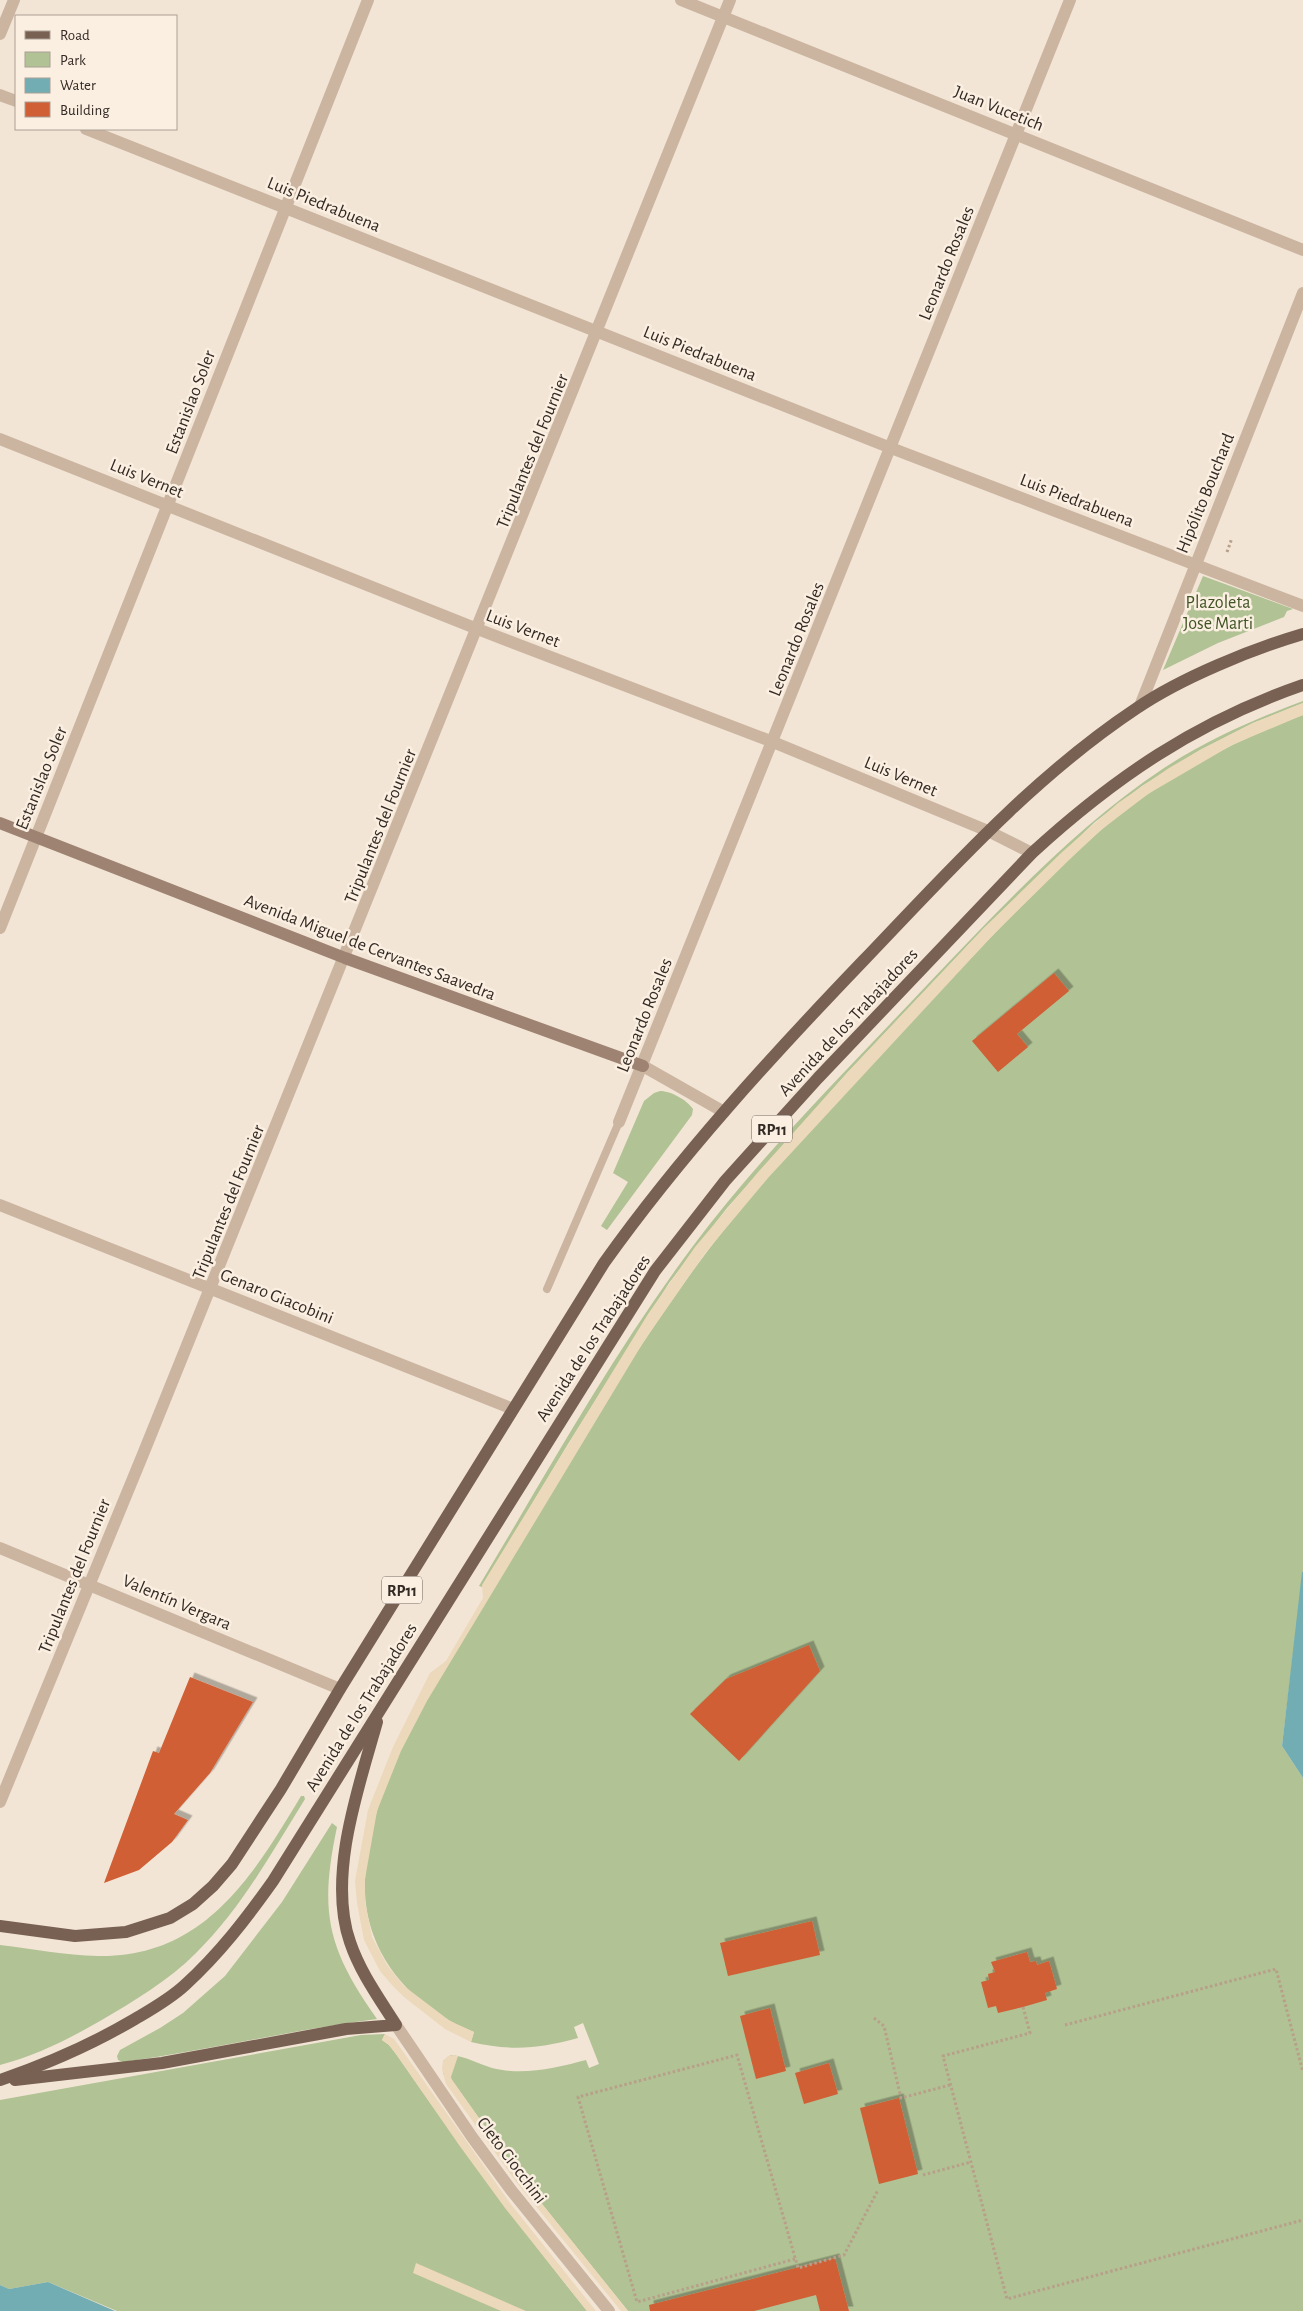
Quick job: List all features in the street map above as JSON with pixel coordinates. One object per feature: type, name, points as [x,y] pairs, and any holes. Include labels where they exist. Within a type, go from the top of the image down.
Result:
[{"type":"main road","name":"Avenida de los Trabajadores","points":[[0,1926],[50,1934],[99,1935],[126,1932],[170,1918],[193,1904],[213,1886],[237,1856],[281,1789],[340,1689],[604,1263],[647,1204],[724,1112],[839,986],[988,831],[1063,763],[1140,706],[1240,656],[1303,634]]},
{"type":"main road","name":"Avenida de los Trabajadores","points":[[0,2081],[54,2061],[110,2034],[152,2009],[183,1987],[214,1958],[238,1929],[273,1881],[655,1271],[725,1181],[818,1078],[1032,853],[1104,792],[1158,753],[1188,735],[1230,714],[1303,685]]},
{"type":"main road","points":[[0,2081],[162,2063],[346,2029],[396,2025],[359,1963],[350,1942],[344,1916],[344,1870],[350,1827],[381,1708]]},
{"type":"street","points":[[0,34],[14,0]]},
{"type":"street","name":"Estanislao Soler","points":[[0,928],[368,0]]},
{"type":"street","name":"Juan Vucetich","points":[[682,0],[1303,250]]},
{"type":"street","name":"Tripulantes del Fournier","points":[[0,1802],[212,1289],[344,958],[480,630],[730,0]]},
{"type":"street","name":"Leonardo Rosales","points":[[619,1122],[1070,0]]},
{"type":"street","points":[[0,95],[15,102]]},
{"type":"street","name":"Luis Piedrabuena","points":[[89,130],[891,448],[1303,606]]},
{"type":"street","name":"Hipólito Bouchard","points":[[1140,706],[1303,293]]},
{"type":"street","name":"Luis Vernet","points":[[0,439],[480,630],[773,742],[988,831],[1032,853]]},
{"type":"street","name":"Avenida Miguel de Cervantes Saavedra","points":[[0,823],[344,958],[643,1066],[724,1112]]},
{"type":"street","name":"Genaro Giacobini","points":[[0,1205],[513,1409]]},
{"type":"street","name":"Valentín Vergara","points":[[0,1548],[340,1689]]},
{"type":"street","name":"Cleto Ciocchini","points":[[396,2025],[472,2137],[511,2190],[609,2311]]},
{"type":"lane","name":"Leonardo Rosales","points":[[547,1289],[619,1122]]},
{"type":"path","points":[[1227,552],[1232,538]]},
{"type":"path","points":[[1065,2025],[1276,1969],[1303,2072]]},
{"type":"path","points":[[1023,2007],[1030,2033],[942,2056],[1007,2299],[1303,2220]]},
{"type":"path","points":[[874,2018],[884,2026],[901,2098],[950,2085]]},
{"type":"path","points":[[795,2259],[637,2302],[578,2097],[737,2055],[798,2268],[844,2255],[878,2190]]},
{"type":"path","points":[[923,2176],[971,2162]]},
{"type":"green space","name":"Plazoleta Jose Marti","points":[[1203,576],[1293,609],[1287,611],[1284,617],[1218,643],[1163,670]]},
{"type":"green space","points":[[1303,701],[1303,703],[1253,723],[1200,750],[1142,786],[1095,822],[984,928],[847,1073],[727,1208],[669,1283],[568,1444],[482,1587],[479,1586],[608,1370],[664,1287],[720,1212],[807,1112],[1012,897],[1040,869],[1100,816],[1131,791],[1197,748],[1249,723]]},
{"type":"green space","points":[[1303,715],[1303,1572],[1282,1746],[1303,1778],[1303,2311],[628,2311],[522,2179],[452,2080],[443,2074],[443,2061],[451,2055],[504,2070],[539,2070],[586,2060],[589,2068],[599,2064],[583,2023],[574,2027],[578,2038],[550,2045],[512,2048],[471,2042],[474,2032],[430,2008],[411,1992],[394,1973],[381,1953],[372,1930],[366,1906],[365,1880],[370,1841],[380,1801],[395,1762],[413,1724],[455,1650],[630,1363],[704,1255],[763,1182],[825,1112],[987,941],[1031,896],[1100,831],[1146,795],[1196,764],[1249,737]]},
{"type":"green space","points":[[660,1091],[674,1094],[683,1099],[693,1109],[692,1115],[607,1230],[601,1226],[628,1182],[613,1173],[644,1101]]},
{"type":"green space","points":[[301,1796],[304,1796],[305,1799],[242,1899],[212,1936],[174,1973],[88,2028],[39,2052],[0,2065],[0,1945],[98,1956],[135,1953],[168,1943],[196,1927],[221,1907],[244,1882],[264,1855]]},
{"type":"green space","points":[[332,1823],[337,1827],[329,1883],[329,1906],[332,1928],[347,1971],[377,2019],[155,2057],[123,2062],[118,2060],[117,2056],[120,2050],[183,2013],[225,1976],[282,1902]]},
{"type":"green space","points":[[385,2034],[382,2040],[396,2054],[489,2184],[587,2311],[117,2311],[48,2282],[9,2289],[0,2285],[0,2100],[361,2035]]},
{"type":"shaded area","points":[[1303,703],[1303,715],[1232,745],[1148,794],[1101,830],[1069,860],[992,936],[768,1178],[706,1252],[644,1341],[427,1701],[401,1751],[377,1811],[365,1879],[365,1902],[372,1937],[387,1965],[404,1986],[450,2021],[474,2032],[471,2042],[445,2029],[404,1997],[392,1985],[380,1971],[364,1940],[355,1881],[368,1810],[393,1747],[430,1673],[446,1661],[483,1598],[482,1585],[648,1314],[695,1247],[759,1171],[847,1073],[984,928],[1061,853],[1118,803],[1169,768],[1253,723]]},
{"type":"shaded area","points":[[385,2034],[394,2039],[510,2203],[596,2311],[587,2311],[505,2208],[396,2054],[382,2040]]},
{"type":"shaded area","points":[[448,2056],[458,2056],[451,2077],[452,2080],[522,2179],[628,2311],[621,2311],[517,2183],[446,2084],[442,2069],[443,2061]]},
{"type":"shaded area","points":[[416,2263],[526,2311],[501,2311],[413,2273]]},
{"type":"water","points":[[1303,1572],[1303,1778],[1282,1746]]},
{"type":"water","points":[[48,2282],[115,2311],[0,2311],[0,2285],[9,2289]]},
{"type":"building","points":[[1054,973],[1069,991],[1017,1034],[1028,1047],[998,1072],[972,1041]]},
{"type":"building","points":[[809,1645],[820,1671],[739,1761],[690,1714],[726,1679]]},
{"type":"building","points":[[190,1677],[253,1702],[210,1773],[174,1814],[188,1820],[172,1842],[139,1870],[104,1883],[153,1751],[159,1753]]},
{"type":"building","points":[[812,1921],[820,1955],[728,1976],[720,1943]]},
{"type":"building","points":[[1027,1952],[1030,1962],[1036,1961],[1037,1965],[1049,1961],[1057,1989],[1045,1993],[1047,2000],[1023,2007],[998,2013],[996,2006],[988,2008],[981,1982],[989,1980],[988,1974],[995,1972],[991,1962]]},
{"type":"building","points":[[770,2008],[786,2071],[756,2079],[740,2016]]},
{"type":"building","points":[[829,2063],[838,2094],[804,2104],[795,2073]]},
{"type":"building","points":[[899,2098],[918,2174],[879,2184],[860,2108]]},
{"type":"building","points":[[835,2258],[849,2311],[820,2311],[816,2295],[754,2311],[650,2311],[649,2305]]}]
